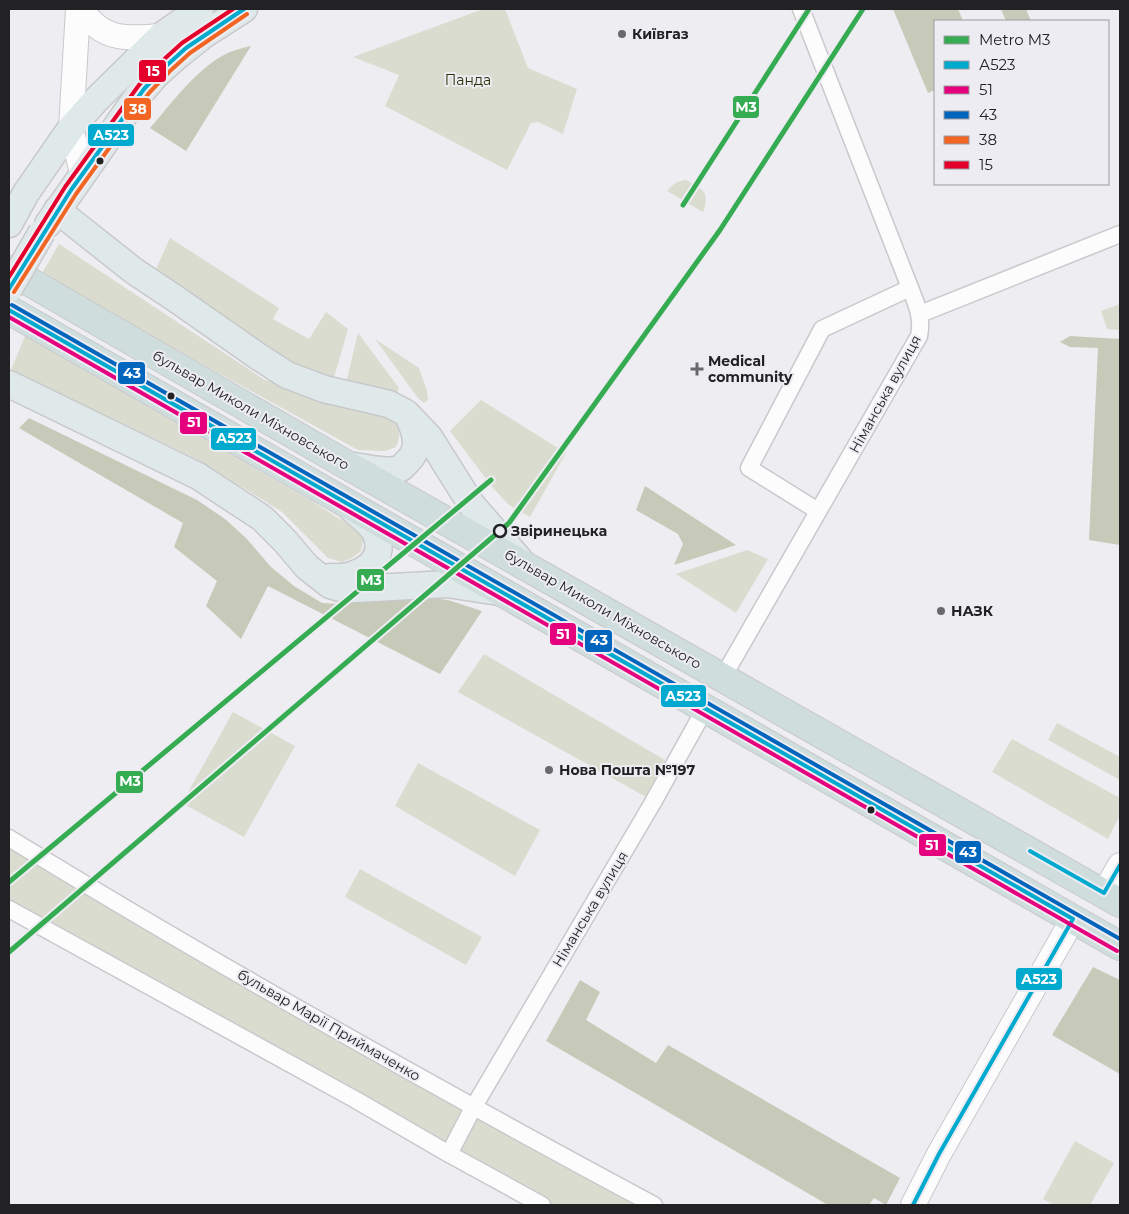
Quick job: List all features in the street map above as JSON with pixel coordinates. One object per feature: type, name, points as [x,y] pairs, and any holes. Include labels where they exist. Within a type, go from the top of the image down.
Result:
[{"type":"highway","name":"бульвар Миколи Міхновського","points":[[9,270],[1112,898]]},
{"type":"highway","points":[[9,310],[1120,946]]},
{"type":"main road","points":[[10,222],[26,193],[71,128],[95,101],[161,36],[200,9]]},
{"type":"main road","points":[[9,289],[42,232],[137,97],[156,75],[176,57],[205,34],[244,9]]},
{"type":"main road","points":[[57,210],[134,270],[258,357],[287,375],[324,389],[388,404],[406,413],[429,437],[471,504],[523,564]]},
{"type":"main road","points":[[9,384],[198,476],[262,518],[307,567],[330,584],[340,588],[447,584],[500,592]]},
{"type":"main road","points":[[347,464],[383,470],[399,470],[412,458],[416,442],[416,431],[406,413]]},
{"type":"main road","points":[[318,576],[349,577],[360,573],[370,565],[376,556],[379,546],[375,532],[365,520],[343,501]]},
{"type":"street","points":[[78,9],[71,128],[82,173]]},
{"type":"street","points":[[82,9],[97,27],[115,36],[134,38],[161,36]]},
{"type":"street","name":"Німанська вулиця","points":[[723,677],[919,336],[921,328],[920,314],[801,9]]},
{"type":"street","points":[[920,314],[1120,234]]},
{"type":"street","points":[[818,511],[749,468],[822,329],[910,288]]},
{"type":"street","name":"Німанська вулиця","points":[[449,1154],[473,1108],[652,804],[705,709]]},
{"type":"street","name":"бульвар Марії Приймаченко","points":[[9,838],[250,981],[473,1108],[654,1205]]},
{"type":"street","points":[[1112,898],[1120,865]]},
{"type":"street","points":[[9,909],[542,1205]]},
{"type":"street","points":[[913,1205],[939,1154],[1073,919]]},
{"type":"green space","name":"Панда","points":[[483,9],[505,9],[528,68],[577,89],[563,134],[538,122],[531,123],[507,170],[385,106],[399,75],[353,57]]},
{"type":"green space","points":[[893,9],[958,9],[963,20],[934,20],[934,90],[928,93]]},
{"type":"green space","points":[[1001,9],[1026,9],[1031,20],[1006,20]]},
{"type":"green space","points":[[251,46],[186,151],[150,128],[183,89],[211,63],[225,54]]},
{"type":"green space","points":[[686,180],[704,192],[706,200],[703,212],[667,191],[675,183]]},
{"type":"green space","points":[[170,238],[279,308],[273,319],[309,339],[326,312],[348,329],[333,381],[305,371],[244,332],[156,269]]},
{"type":"green space","points":[[59,244],[265,380],[383,411],[397,423],[399,428],[399,440],[396,447],[385,451],[358,450],[41,275]]},
{"type":"green space","points":[[1120,304],[1120,330],[1107,329],[1101,311]]},
{"type":"green space","points":[[358,333],[399,388],[395,398],[345,387]]},
{"type":"green space","points":[[25,336],[310,500],[360,532],[363,540],[361,551],[352,558],[342,562],[328,558],[282,512],[197,459],[11,370]]},
{"type":"green space","points":[[1070,336],[1120,339],[1120,545],[1089,540],[1098,348],[1070,347],[1060,342]]},
{"type":"green space","points":[[375,339],[419,368],[428,400],[424,403],[418,398]]},
{"type":"green space","points":[[481,400],[566,453],[530,517],[509,505],[493,488],[450,431]]},
{"type":"green space","points":[[29,418],[197,500],[225,519],[246,538],[271,567],[294,586],[322,603],[342,604],[422,597],[448,600],[482,611],[440,674],[268,586],[241,639],[206,606],[217,581],[174,547],[183,523],[19,428]]},
{"type":"green space","points":[[645,486],[736,545],[674,565],[683,544],[678,534],[636,510]]},
{"type":"green space","points":[[747,550],[768,559],[736,613],[676,574]]},
{"type":"green space","points":[[484,654],[665,760],[646,797],[458,692]]},
{"type":"green space","points":[[233,712],[295,746],[244,837],[182,803]]},
{"type":"green space","points":[[1057,723],[1120,757],[1120,780],[1048,740]]},
{"type":"green space","points":[[1012,739],[1120,798],[1120,815],[1108,839],[992,772]]},
{"type":"green space","points":[[418,763],[540,830],[515,876],[395,806]]},
{"type":"green space","points":[[9,838],[654,1205],[542,1205],[9,909]]},
{"type":"green space","points":[[360,869],[482,937],[466,965],[345,897]]},
{"type":"green space","points":[[1093,967],[1120,980],[1120,1074],[1052,1035]]},
{"type":"green space","points":[[580,980],[600,992],[586,1020],[656,1063],[668,1045],[900,1178],[886,1205],[874,1198],[869,1205],[828,1205],[546,1041]]},
{"type":"green space","points":[[1075,1141],[1114,1163],[1090,1205],[1054,1205],[1043,1199]]},
{"type":"metro line","name":"M3","points":[[683,205],[809,9]]},
{"type":"metro line","name":"M3","points":[[9,952],[509,523],[720,230],[863,9]]},
{"type":"metro line","name":"M3","points":[[9,882],[491,480]]},
{"type":"transit line","name":"15","points":[[9,277],[65,187],[139,85],[182,43],[233,9]]},
{"type":"transit line","name":"А523","points":[[9,289],[71,190],[144,89],[186,48],[244,9]]},
{"type":"transit line","name":"38","points":[[14,292],[76,194],[149,93],[190,53],[247,14]]},
{"type":"transit line","name":"43","points":[[12,305],[1120,939]]},
{"type":"transit line","name":"А523","points":[[9,310],[1073,919],[939,1154],[913,1205]]},
{"type":"transit line","name":"51","points":[[9,317],[1117,951]]},
{"type":"transit line","name":"А523","points":[[1030,851],[1104,893],[1120,865]]},
{"type":"place","name":"Київгаз","points":[[622,34]]},
{"type":"place","name":"Medical community","points":[[697,369]]},
{"type":"place","name":"Звіринецька","points":[[500,531]]},
{"type":"place","name":"НАЗК","points":[[941,611]]},
{"type":"place","name":"Нова Пошта №197","points":[[549,770]]}]
